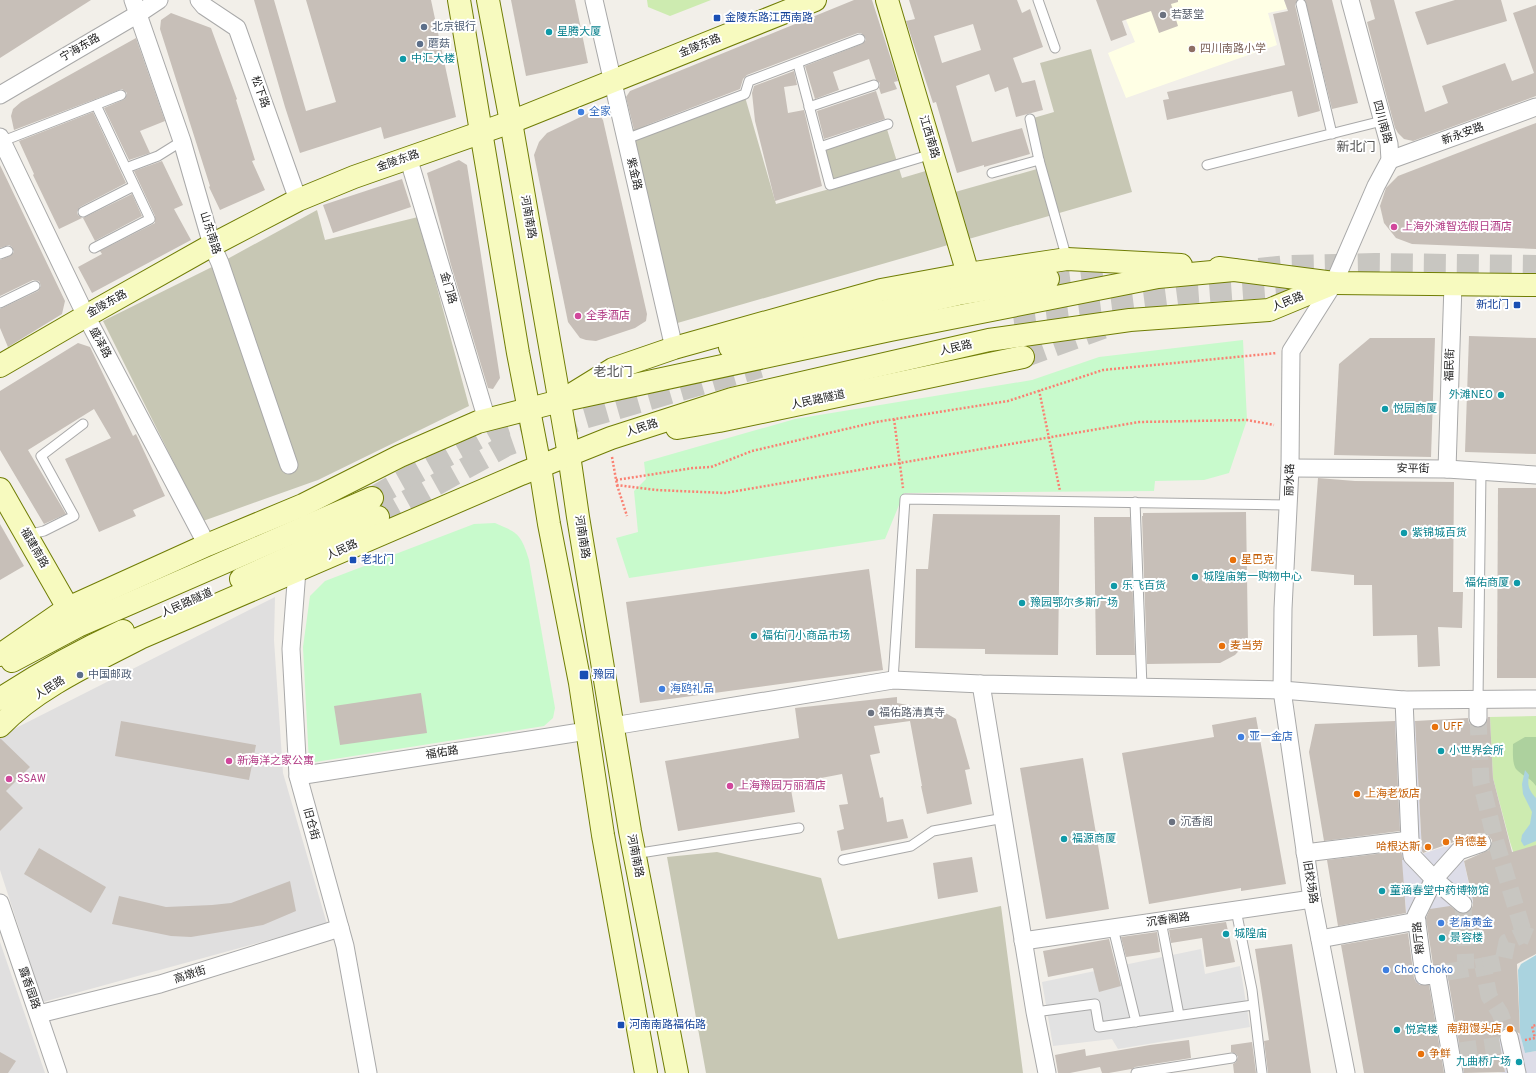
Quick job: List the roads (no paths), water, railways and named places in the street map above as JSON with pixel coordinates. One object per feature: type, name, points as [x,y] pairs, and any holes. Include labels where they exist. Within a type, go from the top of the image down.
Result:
[{"type":"main road","points":[[459,0],[549,524],[580,683],[604,842],[646,1073]]},
{"type":"main road","name":"河南南路","points":[[488,0],[560,402],[634,854],[677,1073]]},
{"type":"main road","name":"金陵东路","points":[[0,366],[212,245],[298,200],[408,157],[511,122],[815,0]]},
{"type":"main road","name":"江西南路","points":[[887,0],[934,153],[968,274]]},
{"type":"main road","name":"人民路","points":[[560,402],[613,369],[674,348],[881,290],[968,274],[1067,259],[1162,263],[1234,270],[1334,283],[1536,285]]},
{"type":"main road","name":"人民路","points":[[0,655],[68,608],[207,545],[303,505],[400,456],[478,422],[560,402],[890,330],[1158,278],[1234,270]]},
{"type":"main road","points":[[560,402],[737,345],[958,294],[1048,279]]},
{"type":"main road","name":"人民路","points":[[0,726],[11,714],[45,690],[95,661],[140,638],[610,438],[732,399],[989,340],[1130,320],[1269,310],[1334,283]]},
{"type":"main road","name":"人民路隧道","points":[[610,438],[719,421],[1024,357]]},
{"type":"main road","name":"福建南路","points":[[0,489],[68,608]]},
{"type":"main road","name":"人民路隧道","points":[[0,666],[78,626],[375,507],[86,648],[35,676],[0,699]]},
{"type":"street","name":"宁海东路","points":[[0,95],[135,7],[159,0]]},
{"type":"street","name":"松下路","points":[[199,0],[204,6],[237,28],[298,200]]},
{"type":"street","name":"紫金路","points":[[594,0],[674,348]]},
{"type":"street","name":"四川南路","points":[[1350,0],[1389,144],[1390,160]]},
{"type":"street","name":"山东南路","points":[[135,7],[182,141],[212,245],[220,263],[289,465]]},
{"type":"street","name":"新永安路","points":[[1390,160],[1536,107]]},
{"type":"street","name":"盛泽路","points":[[1,139],[86,316],[207,545]]},
{"type":"street","name":"金门路","points":[[408,157],[487,420]]},
{"type":"street","points":[[1334,283],[1376,186],[1390,160]]},
{"type":"street","name":"丽水路","points":[[1282,690],[1283,609],[1290,468],[1291,351],[1334,283]]},
{"type":"street","name":"福民街","points":[[1447,469],[1453,284]]},
{"type":"street","name":"安平街","points":[[1290,468],[1447,469],[1536,475]]},
{"type":"street","name":"旧仓街","points":[[297,570],[291,649],[298,776],[345,946],[368,1073]]},
{"type":"street","points":[[613,726],[893,680],[981,684],[1282,690],[1404,700],[1536,699]]},
{"type":"street","points":[[981,684],[1035,1012],[1047,1073]]},
{"type":"street","name":"旧校场路","points":[[1282,690],[1312,899],[1346,1073]]},
{"type":"street","points":[[1478,699],[1478,718]]},
{"type":"street","points":[[1404,700],[1412,856],[1434,879],[1463,904]]},
{"type":"street","name":"福佑路","points":[[298,776],[587,731]]},
{"type":"street","points":[[1305,853],[1410,840]]},
{"type":"street","name":"粮厅路","points":[[1454,1073],[1456,1052],[1436,974],[1416,916],[1434,879],[1459,851],[1482,843]]},
{"type":"street","name":"沉香阁路","points":[[1024,941],[1312,899]]},
{"type":"street","name":"露香园路","points":[[0,903],[58,1073]]},
{"type":"street","points":[[1320,939],[1417,921]]},
{"type":"street","name":"高墩街","points":[[39,1014],[160,984],[340,928]]},
{"type":"street","points":[[1510,1041],[1517,1073]]},
{"type":"lane","points":[[1038,0],[1055,48]]},
{"type":"lane","points":[[1301,4],[1332,134]]},
{"type":"lane","points":[[626,139],[745,94],[749,81],[798,64],[860,39]]},
{"type":"lane","points":[[798,64],[830,185],[934,153]]},
{"type":"lane","points":[[809,107],[874,85]]},
{"type":"lane","points":[[1,139],[121,95]]},
{"type":"lane","points":[[94,248],[150,219],[96,105]]},
{"type":"lane","points":[[1030,119],[1067,259]]},
{"type":"lane","points":[[1207,165],[1382,121]]},
{"type":"lane","points":[[820,147],[888,124]]},
{"type":"lane","points":[[126,168],[158,156],[182,141]]},
{"type":"lane","points":[[992,172],[1040,160]]},
{"type":"lane","points":[[83,212],[134,186]]},
{"type":"lane","points":[[0,303],[35,286]]},
{"type":"lane","points":[[27,535],[44,531],[74,516],[41,456],[83,424]]},
{"type":"lane","points":[[1478,699],[1481,472]]},
{"type":"lane","points":[[893,680],[905,499],[1289,505]]},
{"type":"lane","points":[[1135,502],[1142,687]]},
{"type":"lane","points":[[843,860],[911,846],[933,831],[1004,818]]},
{"type":"lane","points":[[634,854],[799,828]]},
{"type":"lane","points":[[1236,910],[1254,1004],[1262,1073]]},
{"type":"lane","points":[[1161,921],[1179,1016]]},
{"type":"lane","points":[[1113,928],[1136,1022]]},
{"type":"lane","points":[[1035,1012],[1096,1004],[1099,1027],[1254,1004]]},
{"type":"lane","points":[[1136,1073],[1232,1058]]},
{"type":"water","points":[[1525,770],[1529,775],[1529,788],[1536,798],[1536,841],[1524,846],[1521,841],[1522,835],[1530,824],[1532,812],[1523,794],[1522,784]]},
{"type":"water","points":[[1536,955],[1536,1051],[1525,1053],[1520,1034],[1518,970],[1521,964]]},
{"type":"tunnel","points":[[1259,269],[1287,266],[1375,264],[1536,266]]},
{"type":"tunnel","points":[[1048,279],[1132,270]]},
{"type":"tunnel","points":[[1013,315],[1183,293],[1282,286],[1307,286]]},
{"type":"tunnel","points":[[1023,357],[1103,328]]},
{"type":"tunnel","points":[[378,517],[507,445],[584,418],[760,367]]},
{"type":"tunnel","points":[[372,498],[498,427],[522,419]]},
{"type":"tunnel","points":[[1478,718],[1481,782],[1495,839],[1524,934]]},
{"type":"tunnel","points":[[1463,904],[1466,969],[1483,966],[1489,996],[1500,1013],[1509,1037]]},
{"type":"tunnel","points":[[1483,966],[1503,962],[1507,942],[1524,934],[1536,939]]},
{"type":"tunnel","points":[[1447,972],[1466,969]]},
{"type":"tunnel","points":[[1460,1051],[1500,1045]]},
{"type":"place","name":"若瑟堂","points":[[1163,15]]},
{"type":"place","name":"金陵东路江西南路","points":[[717,18]]},
{"type":"place","name":"北京银行","points":[[424,27]]},
{"type":"place","name":"星腾大厦","points":[[549,32]]},
{"type":"place","name":"蘑菇","points":[[420,44]]},
{"type":"place","name":"四川南路小学","points":[[1192,49]]},
{"type":"place","name":"中汇大楼","points":[[403,59]]},
{"type":"place","name":"全家","points":[[581,112]]},
{"type":"place","name":"上海外滩智选假日酒店","points":[[1394,227]]},
{"type":"place","name":"新北门","points":[[1517,305]]},
{"type":"place","name":"全季酒店","points":[[578,316]]},
{"type":"place","name":"外滩NEO","points":[[1501,395]]},
{"type":"place","name":"悦园商厦","points":[[1385,409]]},
{"type":"place","name":"紫锦城百货","points":[[1404,533]]},
{"type":"place","name":"老北门","points":[[353,560]]},
{"type":"place","name":"星巴克","points":[[1233,560]]},
{"type":"place","name":"城隍庙第一购物中心","points":[[1195,577]]},
{"type":"place","name":"福佑商厦","points":[[1517,583]]},
{"type":"place","name":"乐飞百货","points":[[1114,586]]},
{"type":"place","name":"豫园鄂尔多斯广场","points":[[1022,603]]},
{"type":"place","name":"福佑门小商品市场","points":[[754,636]]},
{"type":"place","name":"麦当劳","points":[[1222,646]]},
{"type":"place","name":"中国邮政","points":[[80,675]]},
{"type":"place","name":"豫园","points":[[584,675]]},
{"type":"place","name":"海鸥礼品","points":[[662,689]]},
{"type":"place","name":"福佑路清真寺","points":[[871,713]]},
{"type":"place","name":"UFF","points":[[1435,727]]},
{"type":"place","name":"亚一金店","points":[[1241,737]]},
{"type":"place","name":"小世界会所","points":[[1441,751]]},
{"type":"place","name":"新海洋之家公寓","points":[[229,761]]},
{"type":"place","name":"SSAW","points":[[9,779]]},
{"type":"place","name":"上海豫园万丽酒店","points":[[730,786]]},
{"type":"place","name":"上海老饭店","points":[[1357,794]]},
{"type":"place","name":"沉香阁","points":[[1172,822]]},
{"type":"place","name":"福源商厦","points":[[1064,839]]},
{"type":"place","name":"肯德基","points":[[1446,842]]},
{"type":"place","name":"哈根达斯","points":[[1428,847]]},
{"type":"place","name":"童涵春堂中药博物馆","points":[[1382,891]]},
{"type":"place","name":"老庙黄金","points":[[1441,923]]},
{"type":"place","name":"城隍庙","points":[[1226,934]]},
{"type":"place","name":"景容楼","points":[[1442,938]]},
{"type":"place","name":"Choc Choko","points":[[1386,970]]},
{"type":"place","name":"河南南路福佑路","points":[[621,1025]]},
{"type":"place","name":"南翔馒头店","points":[[1510,1029]]},
{"type":"place","name":"悦宾楼","points":[[1397,1030]]},
{"type":"place","name":"争鲜","points":[[1421,1054]]},
{"type":"place","name":"九曲桥广场","points":[[1519,1062]]},
{"type":"district","name":"新北门","points":[[1356,148]]},
{"type":"district","name":"老北门","points":[[613,373]]}]
